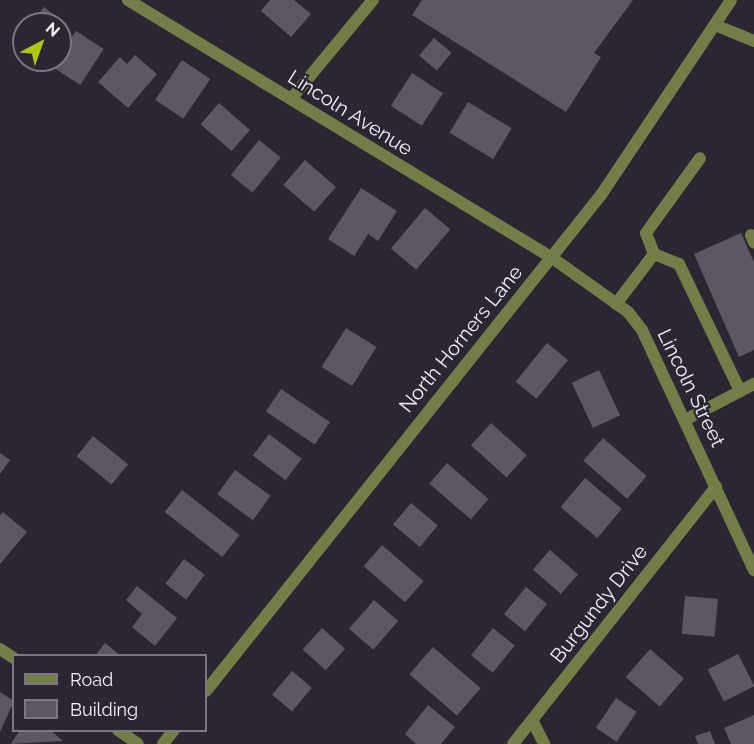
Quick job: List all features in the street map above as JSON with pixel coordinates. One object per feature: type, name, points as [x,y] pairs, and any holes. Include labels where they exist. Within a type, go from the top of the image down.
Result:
[{"type":"street","name":"Lincoln Avenue","points":[[128,0],[551,257]]},
{"type":"street","points":[[291,99],[373,0]]},
{"type":"street","name":"North Horners Lane","points":[[207,690],[601,195],[731,0]]},
{"type":"street","points":[[715,26],[754,41]]},
{"type":"street","points":[[700,158],[646,232],[654,254],[679,264],[740,391]]},
{"type":"street","points":[[616,304],[654,254]]},
{"type":"street","name":"Lincoln Street","points":[[551,257],[616,304],[642,330],[754,570]]},
{"type":"street","points":[[685,420],[754,384]]},
{"type":"street","name":"Burgundy Drive","points":[[513,744],[716,487]]},
{"type":"street","points":[[532,720],[544,744]]},
{"type":"street","points":[[121,732],[138,744]]},
{"type":"building","points":[[270,0],[294,0],[311,14],[291,37],[261,11]]},
{"type":"building","points":[[422,0],[633,0],[594,53],[601,57],[566,112],[412,15]]},
{"type":"building","points":[[44,7],[50,12],[40,12]]},
{"type":"building","points":[[76,31],[104,49],[80,85],[60,72],[72,72],[72,37]]},
{"type":"building","points":[[434,38],[452,53],[437,70],[419,56]]},
{"type":"building","points":[[135,55],[157,74],[128,108],[98,82],[120,57],[127,64]]},
{"type":"building","points":[[182,60],[210,79],[183,119],[155,100]]},
{"type":"building","points":[[412,73],[443,93],[422,126],[391,106]]},
{"type":"building","points":[[468,102],[512,128],[493,159],[449,133]]},
{"type":"building","points":[[219,103],[250,130],[232,151],[201,124]]},
{"type":"building","points":[[259,140],[281,158],[252,193],[231,175]]},
{"type":"building","points":[[305,160],[336,187],[314,212],[283,185]]},
{"type":"building","points":[[361,188],[397,211],[378,241],[368,234],[354,256],[328,239]]},
{"type":"building","points":[[425,208],[450,229],[416,270],[391,249]]},
{"type":"building","points":[[741,233],[754,262],[754,350],[739,357],[694,254]]},
{"type":"building","points":[[346,328],[377,347],[352,386],[322,367]]},
{"type":"building","points":[[547,343],[568,360],[537,399],[516,382]]},
{"type":"building","points":[[599,370],[620,415],[593,428],[572,383]]},
{"type":"building","points":[[281,389],[330,422],[315,444],[266,411]]},
{"type":"building","points":[[491,423],[527,455],[507,477],[471,445]]},
{"type":"building","points":[[269,434],[302,459],[285,480],[253,456]]},
{"type":"building","points":[[93,436],[128,464],[112,485],[77,456]]},
{"type":"building","points":[[603,438],[647,476],[627,499],[583,461]]},
{"type":"building","points":[[0,453],[10,460],[0,474]]},
{"type":"building","points":[[447,463],[489,499],[471,519],[429,483]]},
{"type":"building","points":[[235,470],[271,496],[253,520],[217,494]]},
{"type":"building","points":[[585,478],[622,509],[597,538],[561,507]]},
{"type":"building","points":[[182,490],[240,535],[222,557],[165,512]]},
{"type":"building","points":[[411,503],[438,525],[420,547],[393,524]]},
{"type":"building","points":[[3,512],[27,532],[0,564],[0,515]]},
{"type":"building","points":[[382,545],[424,581],[405,602],[364,566]]},
{"type":"building","points":[[550,550],[578,574],[561,594],[533,570]]},
{"type":"building","points":[[184,559],[205,575],[186,599],[165,584]]},
{"type":"building","points":[[137,586],[177,618],[155,646],[132,627],[142,614],[126,600]]},
{"type":"building","points":[[526,587],[547,604],[525,631],[504,614]]},
{"type":"building","points":[[685,596],[718,599],[715,637],[682,634]]},
{"type":"building","points":[[374,600],[398,621],[373,650],[349,629]]},
{"type":"building","points":[[322,628],[345,649],[326,670],[303,650]]},
{"type":"building","points":[[493,628],[515,646],[493,673],[471,655]]},
{"type":"building","points":[[105,643],[119,654],[97,654]]},
{"type":"building","points":[[433,647],[481,688],[457,716],[409,674]]},
{"type":"building","points":[[650,649],[684,679],[660,706],[626,677]]},
{"type":"building","points":[[738,654],[754,686],[724,702],[708,669]]},
{"type":"building","points":[[292,671],[312,688],[292,711],[272,695]]},
{"type":"building","points":[[0,692],[12,700],[12,705],[0,732]]},
{"type":"building","points":[[616,698],[637,712],[617,742],[596,728]]},
{"type":"building","points":[[428,705],[455,727],[441,744],[416,744],[405,734]]},
{"type":"building","points":[[754,715],[754,744],[731,744],[724,728]]},
{"type":"building","points":[[710,731],[715,744],[698,744],[695,736]]},
{"type":"building","points":[[19,732],[52,732],[63,741],[11,744]]}]
